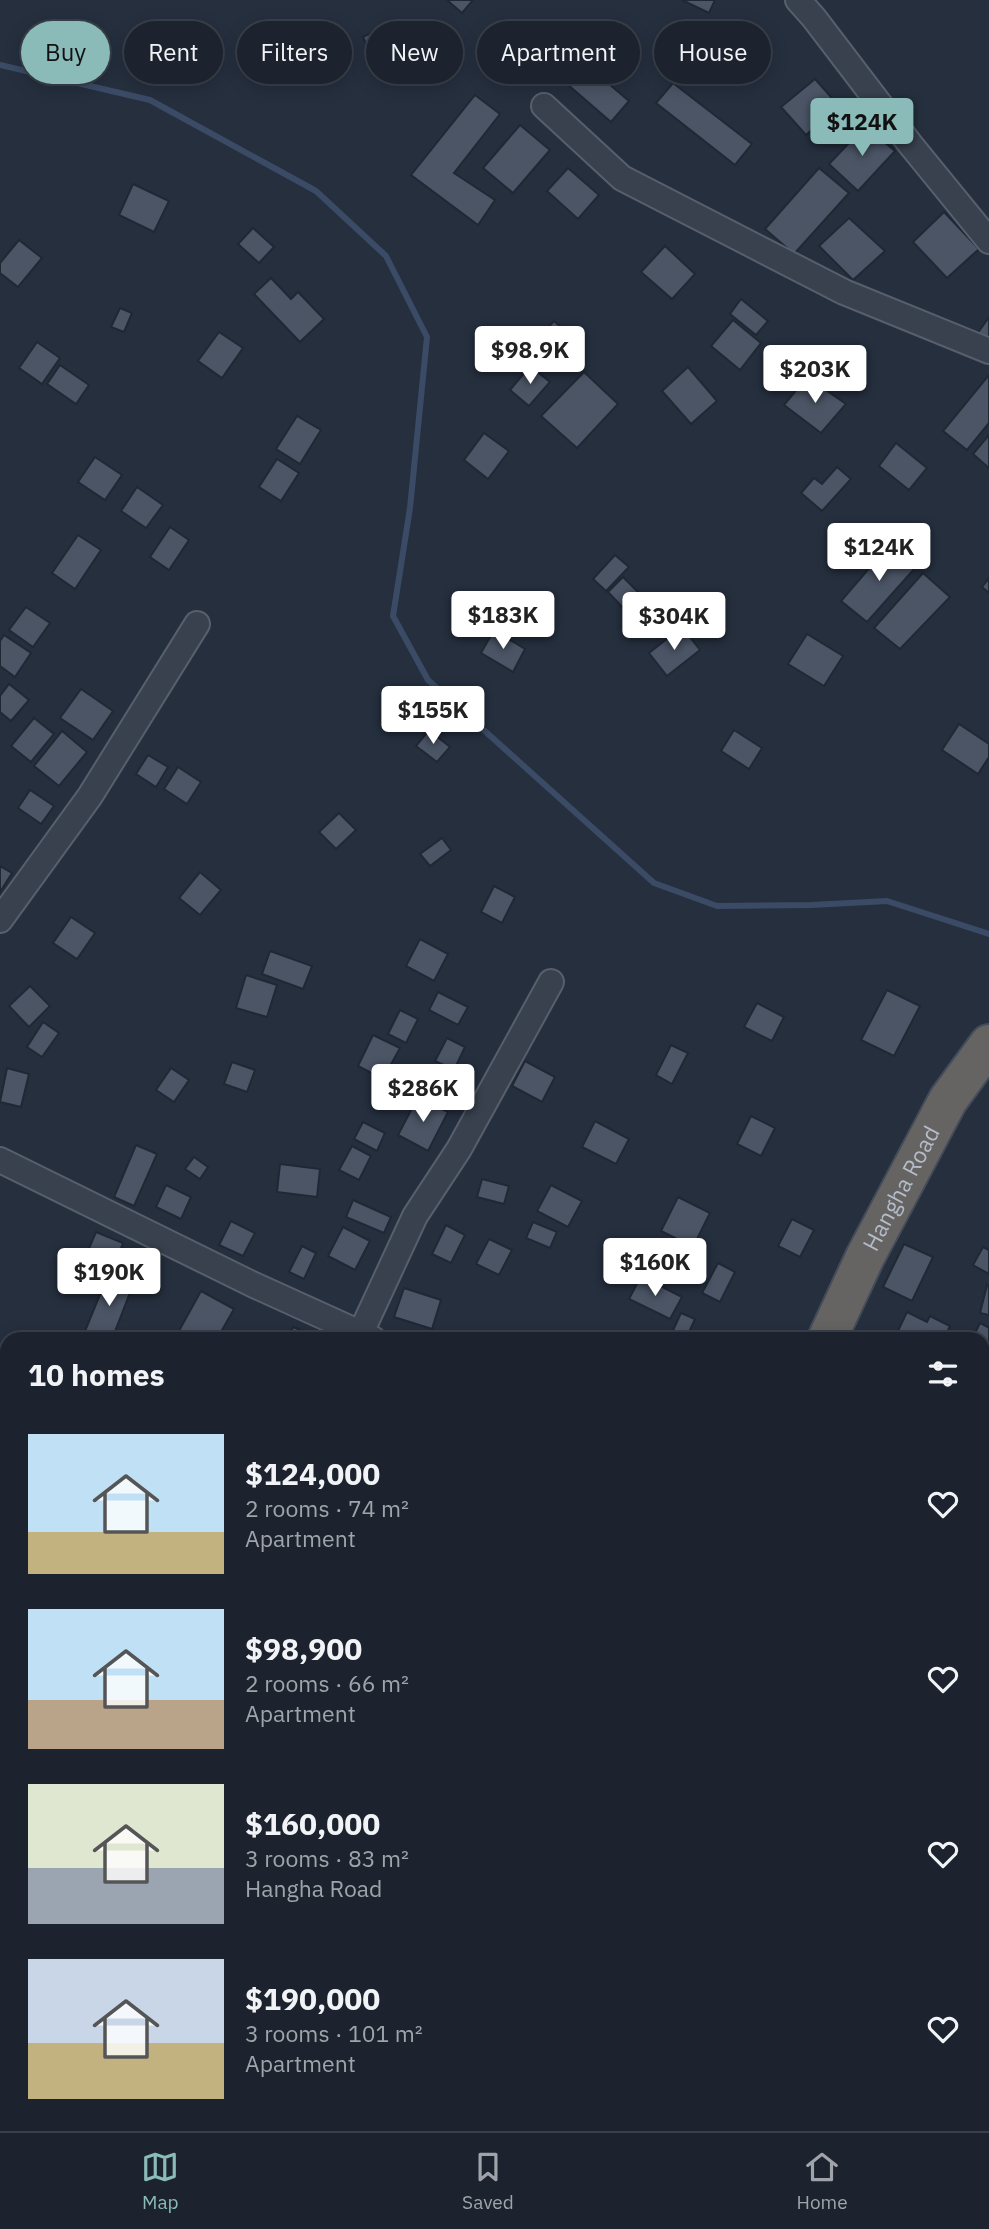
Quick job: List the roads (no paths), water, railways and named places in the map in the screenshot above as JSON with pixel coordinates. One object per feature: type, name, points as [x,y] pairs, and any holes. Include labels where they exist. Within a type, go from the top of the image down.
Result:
[{"type":"highway","name":"Hangha Road","points":[[830,1332],[865,1257],[948,1100],[989,1044]]},
{"type":"street","points":[[798,0],[989,241]]},
{"type":"street","points":[[544,106],[622,178],[844,292],[989,351]]},
{"type":"street","points":[[0,920],[90,796],[197,624]]},
{"type":"street","points":[[366,1332],[415,1216],[459,1149],[551,982]]},
{"type":"street","points":[[0,1160],[353,1332]]},
{"type":"waterway","points":[[0,65],[150,100],[316,191],[386,256],[427,337],[410,508],[393,616],[428,680],[654,883],[717,906],[887,901],[989,934]]}]
